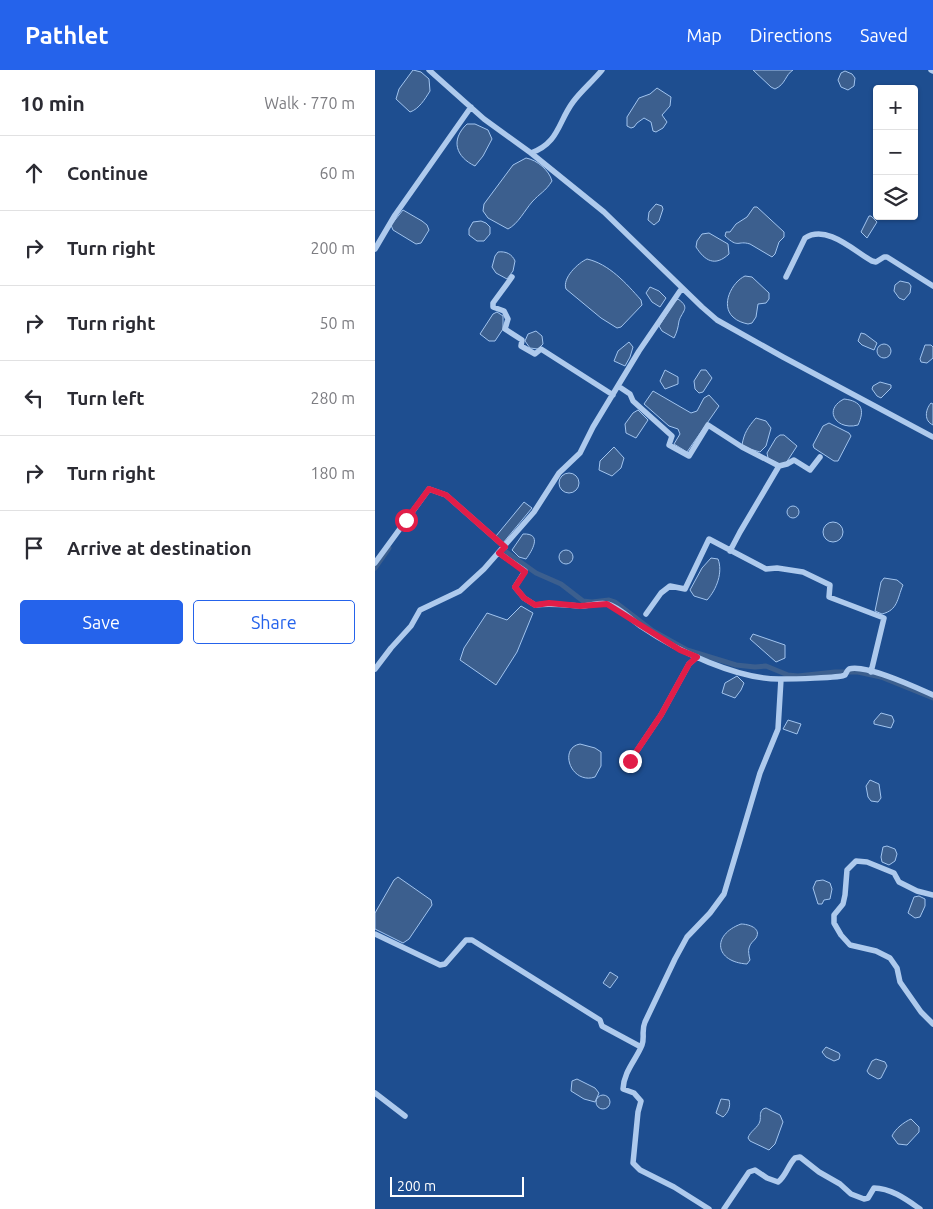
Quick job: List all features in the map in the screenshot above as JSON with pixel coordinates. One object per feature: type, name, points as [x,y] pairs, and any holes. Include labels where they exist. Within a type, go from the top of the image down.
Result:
[{"type":"street","points":[[429,70],[484,119],[531,153],[604,212],[717,320],[933,437]]},
{"type":"street","points":[[531,153],[541,149],[555,135],[572,103],[602,70]]},
{"type":"street","points":[[375,249],[395,215],[471,107]]},
{"type":"street","points":[[786,277],[805,238],[811,234],[819,234],[835,238],[849,245],[872,261],[876,262],[887,257],[933,286]]},
{"type":"street","points":[[512,277],[493,303],[493,308],[504,311],[508,319],[505,329],[522,340],[521,346],[535,354],[541,349],[593,380],[613,395]]},
{"type":"street","points":[[375,669],[411,626],[420,610],[459,591],[505,547],[534,512],[559,473],[579,453],[639,351],[682,288]]},
{"type":"street","points":[[618,386],[630,394],[633,401],[672,436],[669,445],[689,456],[708,425],[742,447],[779,466],[794,460],[810,470],[820,457]]},
{"type":"street","points":[[730,551],[779,466]]},
{"type":"street","points":[[375,563],[429,489],[446,495],[505,547]]},
{"type":"street","points":[[646,614],[661,593],[669,586],[685,589],[709,539],[766,569],[777,568],[803,572],[829,585],[829,597],[883,618],[871,672]]},
{"type":"street","points":[[499,553],[525,572],[515,587],[524,598],[535,605],[549,603],[580,606],[607,604],[680,650],[756,677],[766,680],[815,677],[839,678],[845,675],[849,668],[856,667],[933,694]]},
{"type":"street","points":[[630,761],[661,715],[689,664],[697,657]]},
{"type":"street","points":[[709,1209],[674,1187],[640,1170],[633,1163],[638,1112],[641,1101],[634,1093],[623,1089],[623,1083],[631,1062],[641,1047],[643,1038],[641,1032],[645,1022],[675,959],[687,937],[710,913],[724,894],[760,773],[778,729],[781,679]]},
{"type":"street","points":[[933,895],[917,891],[899,882],[894,873],[867,862],[855,861],[847,870],[843,904],[833,919],[841,935],[850,945],[876,951],[890,958],[897,968],[901,982],[921,1012],[933,1024]]},
{"type":"street","points":[[375,934],[441,965],[445,964],[466,940],[472,940],[600,1020],[602,1026],[641,1047]]},
{"type":"street","points":[[375,1093],[405,1116]]},
{"type":"street","points":[[724,1209],[749,1172],[755,1170],[767,1178],[778,1182],[783,1178],[790,1163],[795,1158],[800,1157],[819,1172],[840,1184],[851,1194],[868,1198],[874,1188],[881,1188],[891,1191],[920,1209]]},
{"type":"water","points":[[413,70],[421,72],[429,79],[430,91],[419,106],[410,112],[396,99],[399,89]]},
{"type":"water","points":[[753,70],[793,70],[781,85],[775,89]]},
{"type":"water","points":[[845,71],[852,74],[855,78],[854,86],[848,90],[841,87],[838,80],[841,73]]},
{"type":"water","points":[[657,88],[671,97],[670,106],[662,115],[667,122],[663,128],[656,132],[653,131],[651,122],[644,118],[634,127],[627,126],[627,117],[639,98],[650,94]]},
{"type":"water","points":[[467,124],[475,124],[488,130],[492,139],[475,166],[463,158],[457,148],[458,136]]},
{"type":"water","points":[[526,158],[542,166],[552,181],[512,227],[508,229],[488,218],[483,211],[484,204],[513,165]]},
{"type":"water","points":[[656,204],[662,206],[663,209],[659,221],[654,225],[648,220],[649,212]]},
{"type":"water","points":[[754,207],[757,207],[784,232],[784,237],[779,242],[772,257],[750,244],[736,243],[725,236],[726,232],[730,232],[736,224],[747,217]]},
{"type":"water","points":[[403,210],[427,225],[429,230],[421,243],[416,244],[393,230],[391,225]]},
{"type":"water","points":[[869,216],[877,222],[867,238],[861,232]]},
{"type":"water","points":[[481,221],[490,227],[490,234],[484,241],[477,241],[469,235],[469,229],[473,222]]},
{"type":"water","points":[[709,233],[728,244],[729,254],[724,258],[711,261],[703,256],[696,247],[697,241],[702,234]]},
{"type":"water","points":[[498,252],[508,253],[515,261],[513,271],[507,279],[496,273],[492,267]]},
{"type":"water","points":[[587,259],[610,270],[641,300],[642,305],[621,327],[617,328],[601,318],[566,289],[566,280],[575,267]]},
{"type":"water","points":[[745,276],[752,277],[769,293],[769,299],[766,303],[758,304],[756,317],[752,323],[748,324],[740,322],[735,318],[729,312],[728,306],[729,294],[732,288]]},
{"type":"water","points":[[900,281],[909,283],[911,286],[910,293],[904,300],[899,298],[894,291],[895,285]]},
{"type":"water","points":[[650,287],[659,291],[666,298],[660,307],[652,302],[646,293]]},
{"type":"water","points":[[678,299],[684,305],[685,310],[679,321],[674,338],[662,331],[659,326]]},
{"type":"water","points":[[497,312],[503,316],[503,329],[495,341],[489,341],[480,334],[493,314]]},
{"type":"water","points":[[536,331],[542,336],[543,344],[538,349],[530,348],[525,341],[528,334]]},
{"type":"water","points":[[861,333],[877,343],[874,350],[862,345],[858,341]]},
{"type":"water","points":[[629,342],[633,347],[625,366],[614,361],[618,351]]},
{"type":"water","points":[[884,344],[889,346],[891,351],[889,356],[884,358],[879,356],[877,351],[879,346]]},
{"type":"water","points":[[925,345],[933,347],[933,358],[927,363],[921,362],[920,359]]},
{"type":"water","points":[[665,370],[678,377],[678,384],[665,389],[660,381]]},
{"type":"water","points":[[701,370],[706,370],[712,378],[703,392],[699,393],[695,389],[694,381]]},
{"type":"water","points":[[880,382],[891,385],[891,388],[881,398],[872,389],[873,386]]},
{"type":"water","points":[[653,391],[691,413],[697,411],[704,398],[709,395],[719,406],[687,452],[674,444],[680,434],[678,429],[669,426],[644,404]]},
{"type":"water","points":[[844,399],[855,402],[860,407],[861,415],[858,425],[844,425],[835,418],[833,414],[834,409]]},
{"type":"water","points":[[931,403],[933,404],[933,425],[928,421],[926,415]]},
{"type":"water","points":[[638,410],[648,420],[636,438],[626,433],[625,424],[633,413]]},
{"type":"water","points":[[756,418],[766,421],[771,428],[766,446],[760,452],[742,445],[747,430]]},
{"type":"water","points":[[829,423],[849,433],[851,436],[838,461],[834,461],[814,448],[813,445],[823,426]]},
{"type":"water","points":[[780,435],[784,435],[797,446],[786,463],[781,465],[768,458],[767,453]]},
{"type":"water","points":[[614,447],[624,458],[621,468],[612,476],[599,470],[600,461]]},
{"type":"water","points":[[569,473],[576,476],[579,483],[576,490],[569,493],[562,490],[559,483],[562,476]]},
{"type":"water","points":[[524,502],[532,508],[503,543],[496,536]]},
{"type":"water","points":[[793,506],[799,512],[793,518],[787,512]]},
{"type":"water","points":[[833,522],[840,525],[843,532],[840,539],[833,542],[826,539],[823,532],[826,525]]},
{"type":"water","points":[[523,534],[529,534],[534,539],[531,552],[526,559],[519,557],[512,550]]},
{"type":"water","points":[[566,550],[571,552],[573,557],[571,562],[566,564],[561,562],[559,557],[561,552]]},
{"type":"water","points":[[711,558],[718,559],[720,569],[714,591],[707,600],[694,596],[690,590],[702,568]]},
{"type":"water","points":[[884,578],[897,580],[903,585],[894,607],[882,614],[875,611],[881,582]]},
{"type":"water","points":[[521,606],[533,613],[517,652],[496,685],[460,660],[464,648],[487,613],[507,620]]},
{"type":"water","points":[[753,634],[785,645],[785,658],[776,662],[750,639]]},
{"type":"water","points":[[737,676],[744,683],[735,698],[722,693],[725,683]]},
{"type":"water","points":[[881,713],[892,716],[894,721],[891,728],[874,724],[874,721]]},
{"type":"water","points":[[788,720],[801,724],[797,734],[783,729]]},
{"type":"water","points":[[580,744],[595,748],[601,752],[601,766],[595,777],[579,776],[570,765],[570,752],[573,747]]},
{"type":"water","points":[[870,780],[879,784],[881,798],[878,802],[871,801],[868,797],[866,786]]},
{"type":"water","points":[[887,846],[895,849],[897,854],[895,861],[889,865],[882,862],[881,857],[883,847]]},
{"type":"water","points":[[398,877],[431,900],[432,905],[409,939],[403,943],[375,929],[375,913],[394,880]]},
{"type":"water","points":[[823,880],[830,883],[832,889],[830,899],[824,900],[822,904],[818,904],[813,888],[816,881]]},
{"type":"water","points":[[919,896],[925,899],[925,906],[920,917],[915,918],[908,913],[914,897]]},
{"type":"water","points":[[741,924],[756,929],[757,932],[756,938],[750,946],[750,960],[747,964],[728,958],[723,953],[721,947],[721,941],[725,935],[731,929]]},
{"type":"water","points":[[610,972],[618,977],[610,988],[603,983]]},
{"type":"water","points":[[826,1047],[839,1053],[839,1059],[834,1061],[826,1057],[822,1052]]},
{"type":"water","points":[[876,1059],[885,1062],[887,1066],[881,1078],[878,1079],[867,1071],[872,1061]]},
{"type":"water","points":[[577,1079],[595,1088],[599,1093],[595,1102],[584,1099],[571,1091],[572,1081]]},
{"type":"water","points":[[603,1095],[608,1097],[610,1102],[608,1107],[603,1109],[598,1107],[596,1102],[598,1097]]},
{"type":"water","points":[[721,1099],[729,1100],[730,1102],[729,1109],[723,1117],[716,1113]]},
{"type":"water","points":[[766,1108],[780,1115],[783,1122],[775,1144],[769,1150],[750,1141],[748,1138],[760,1121],[762,1110]]},
{"type":"water","points":[[911,1119],[919,1127],[919,1132],[907,1145],[898,1144],[892,1136],[900,1126]]},
{"type":"waterway","points":[[375,568],[389,548]]},
{"type":"waterway","points":[[505,551],[536,573],[561,584],[583,601],[609,600],[615,602],[653,631],[687,650],[736,665],[766,666],[788,675],[858,672],[881,677],[933,698]]},
{"type":"route","points":[[406,520],[429,489],[446,495],[505,547],[499,553],[525,572],[515,587],[524,598],[535,605],[549,603],[580,606],[607,604],[680,650],[697,657],[689,664],[661,715],[630,761]]}]
